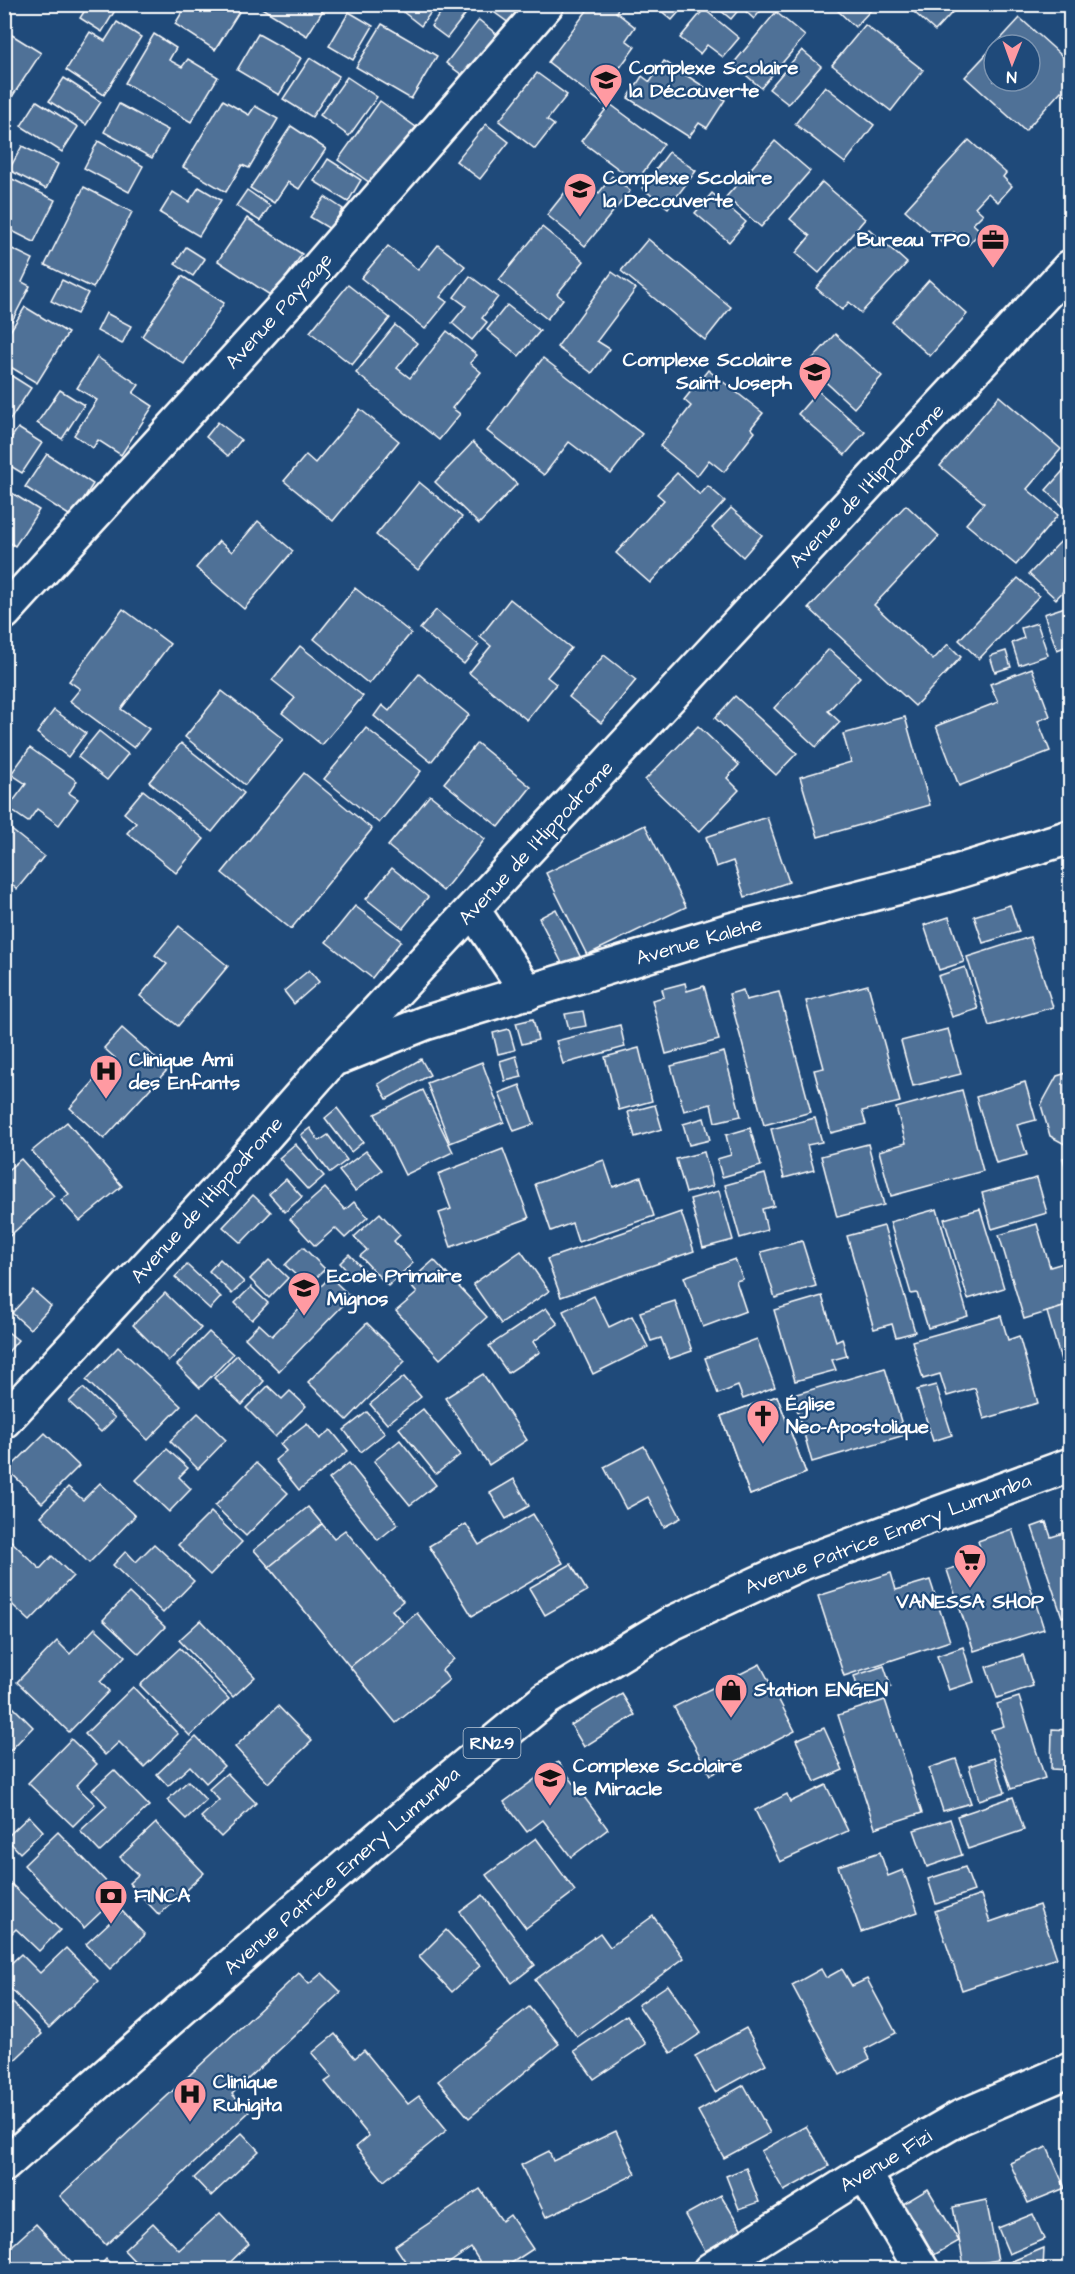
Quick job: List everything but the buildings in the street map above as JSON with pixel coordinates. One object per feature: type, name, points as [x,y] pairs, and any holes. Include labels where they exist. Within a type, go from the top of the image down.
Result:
[{"type":"street","name":"Avenue Paysage","points":[[4,613],[297,292],[547,4]]},
{"type":"street","name":"Avenue de l'Hippodrome","points":[[4,1421],[215,1193],[332,1060],[1071,267]]},
{"type":"street","name":"Avenue Kalehe","points":[[332,1060],[425,1023],[731,930],[943,876],[1071,837]]},
{"type":"street","points":[[473,910],[528,993]]},
{"type":"street","name":"Avenue Patrice Emery Lumumba","points":[[4,2165],[308,1898],[546,1699],[670,1624],[797,1565],[1071,1465]]},
{"type":"street","name":"Avenue Fizi","points":[[710,2270],[864,2173],[959,2118],[1071,2070]]},
{"type":"street","points":[[864,2173],[922,2270]]},
{"type":"place","name":"Complexe Scolaire la Découverte","points":[[606,109]]},
{"type":"place","name":"Complexe Scolaire la Decouverte","points":[[580,218]]},
{"type":"place","name":"Bureau TPO","points":[[993,269]]},
{"type":"place","name":"Complexe Scolaire Saint Joseph","points":[[815,401]]},
{"type":"place","name":"Clinique Ami des Enfants","points":[[106,1100]]},
{"type":"place","name":"Ecole Primaire Mignos","points":[[304,1317]]},
{"type":"place","name":"Église Neo-Apostolique","points":[[763,1445]]},
{"type":"place","name":"VANESSA SHOP","points":[[970,1589]]},
{"type":"place","name":"Station ENGEN","points":[[731,1719]]},
{"type":"place","name":"Complexe Scolaire le Miracle","points":[[550,1807]]},
{"type":"place","name":"FINCA","points":[[111,1925]]},
{"type":"place","name":"Clinique Ruhigita","points":[[190,2123]]}]
